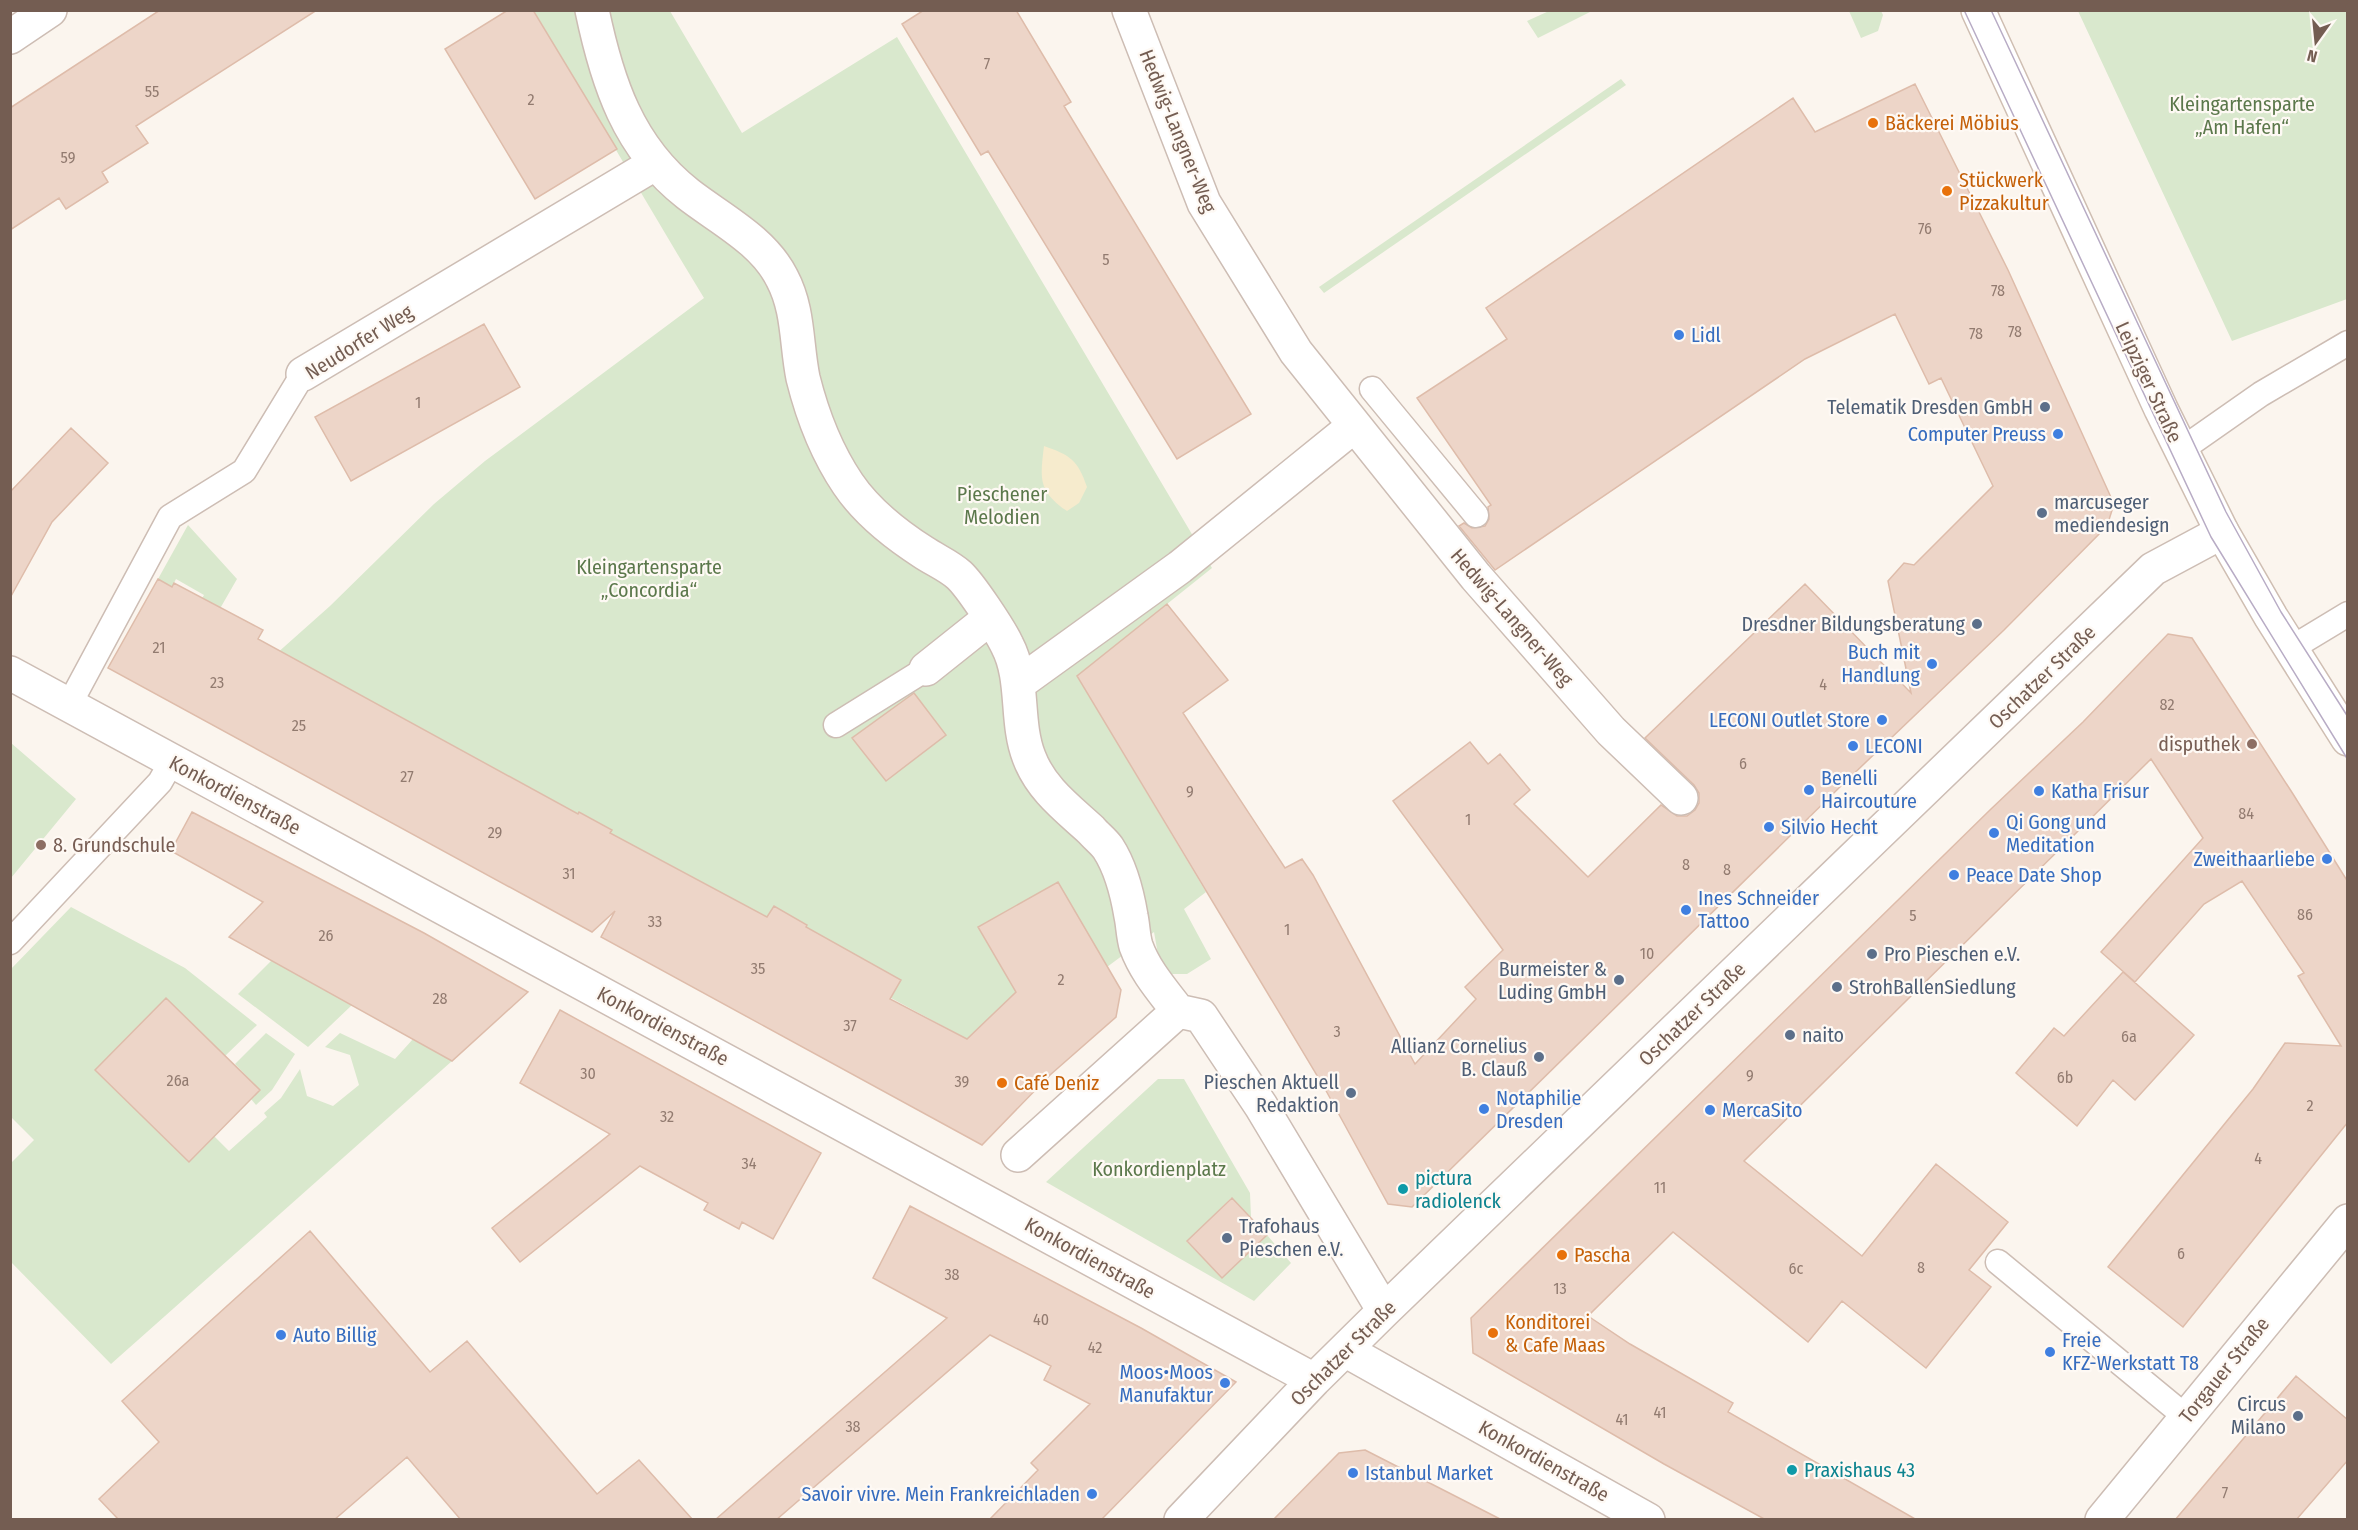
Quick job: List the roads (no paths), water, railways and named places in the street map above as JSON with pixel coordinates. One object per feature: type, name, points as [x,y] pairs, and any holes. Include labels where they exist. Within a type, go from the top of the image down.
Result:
[{"type":"street","points":[[10,37],[50,10]]},
{"type":"street","points":[[592,10],[605,66],[616,100],[656,163],[686,192],[758,247],[781,275],[793,303],[803,376],[812,407],[825,441],[848,484],[878,519],[960,576],[1009,647],[1018,684],[1019,720],[1028,755],[1038,779],[1058,801],[1106,845],[1120,872],[1132,917],[1135,943],[1148,972],[1178,1011],[1201,1016],[1261,1106],[1384,1311]]},
{"type":"street","name":"Leipziger Straße","points":[[1978,10],[2181,450],[2222,532],[2290,649],[2348,739]]},
{"type":"street","name":"Hedwig-Langner-Weg","points":[[1130,11],[1204,203],[1296,352],[1498,603],[1611,731],[1681,798]]},
{"type":"street","name":"Neudorfer Weg","points":[[303,374],[558,234],[656,163]]},
{"type":"street","points":[[1018,684],[1180,567],[1354,426]]},
{"type":"street","name":"Oschatzer Straße","points":[[1181,1520],[1314,1380],[1384,1311],[2153,570],[2222,532]]},
{"type":"street","points":[[926,669],[990,618]]},
{"type":"street","name":"Konkordienstraße","points":[[10,673],[1314,1380]]},
{"type":"street","points":[[1018,1155],[1178,1011]]},
{"type":"street","name":"Torgauer Straße","points":[[2102,1520],[2348,1221]]},
{"type":"street","name":"Konkordienstraße","points":[[1346,1350],[1648,1520]]},
{"type":"lane","points":[[2181,450],[2261,394],[2348,343]]},
{"type":"lane","name":"Neudorfer Weg","points":[[69,705],[170,517],[244,471],[303,374]]},
{"type":"lane","points":[[1372,389],[1476,515]]},
{"type":"lane","points":[[2290,649],[2348,614]]},
{"type":"lane","points":[[836,725],[926,669]]},
{"type":"lane","points":[[10,942],[160,782],[172,760]]},
{"type":"lane","points":[[1998,1262],[2186,1417]]},
{"type":"tram line","points":[[1964,10],[2211,537],[2348,760]]},
{"type":"tram line","points":[[1991,10],[2226,512],[2281,612],[2348,717]]},
{"type":"place","name":"Bäckerei Möbius","points":[[1873,123]]},
{"type":"place","name":"Stückwerk Pizzakultur","points":[[1947,191]]},
{"type":"place","name":"Lidl","points":[[1679,335]]},
{"type":"place","name":"Telematik Dresden GmbH","points":[[2045,407]]},
{"type":"place","name":"Computer Preuss","points":[[2058,434]]},
{"type":"place","name":"marcuseger mediendesign","points":[[2042,513]]},
{"type":"place","name":"Dresdner Bildungsberatung","points":[[1977,624]]},
{"type":"place","name":"Buch mit Handlung","points":[[1932,664]]},
{"type":"place","name":"LECONI Outlet Store","points":[[1882,720]]},
{"type":"place","name":"disputhek","points":[[2252,744]]},
{"type":"place","name":"LECONI","points":[[1853,746]]},
{"type":"place","name":"Benelli Haircouture","points":[[1809,790]]},
{"type":"place","name":"Katha Frisur","points":[[2039,791]]},
{"type":"place","name":"Silvio Hecht","points":[[1769,827]]},
{"type":"place","name":"Qi Gong und Meditation","points":[[1994,833]]},
{"type":"place","name":"8. Grundschule","points":[[41,845]]},
{"type":"place","name":"Zweithaarliebe","points":[[2327,859]]},
{"type":"place","name":"Peace Date Shop","points":[[1954,875]]},
{"type":"place","name":"Ines Schneider Tattoo","points":[[1686,910]]},
{"type":"place","name":"Pro Pieschen e.V.","points":[[1872,954]]},
{"type":"place","name":"Burmeister & Luding GmbH","points":[[1619,980]]},
{"type":"place","name":"StrohBallenSiedlung","points":[[1837,987]]},
{"type":"place","name":"naito","points":[[1790,1035]]},
{"type":"place","name":"Allianz Cornelius B. Clauß","points":[[1539,1057]]},
{"type":"place","name":"Café Deniz","points":[[1002,1083]]},
{"type":"place","name":"Pieschen Aktuell Redaktion","points":[[1351,1093]]},
{"type":"place","name":"Notaphilie Dresden","points":[[1484,1109]]},
{"type":"place","name":"MercaSito","points":[[1710,1110]]},
{"type":"place","name":"pictura radiolenck","points":[[1403,1189]]},
{"type":"place","name":"Trafohaus Pieschen e.V.","points":[[1227,1238]]},
{"type":"place","name":"Pascha","points":[[1562,1255]]},
{"type":"place","name":"Konditorei & Cafe Maas","points":[[1493,1333]]},
{"type":"place","name":"Auto Billig","points":[[281,1335]]},
{"type":"place","name":"Freie KFZ-Werkstatt T8","points":[[2050,1352]]},
{"type":"place","name":"Moos•Moos Manufaktur","points":[[1225,1383]]},
{"type":"place","name":"Circus Milano","points":[[2298,1416]]},
{"type":"place","name":"Praxishaus 43","points":[[1792,1470]]},
{"type":"place","name":"Istanbul Market","points":[[1353,1473]]},
{"type":"place","name":"Savoir vivre. Mein Frankreichladen","points":[[1092,1494]]},
{"type":"park label","name":"Kleingartensparte „Am Hafen“","points":[[2242,116]]},
{"type":"park label","name":"Pieschener Melodien","points":[[1002,506]]},
{"type":"park label","name":"Kleingartensparte „Concordia“","points":[[649,578]]},
{"type":"park label","name":"Konkordienplatz","points":[[1159,1169]]}]
